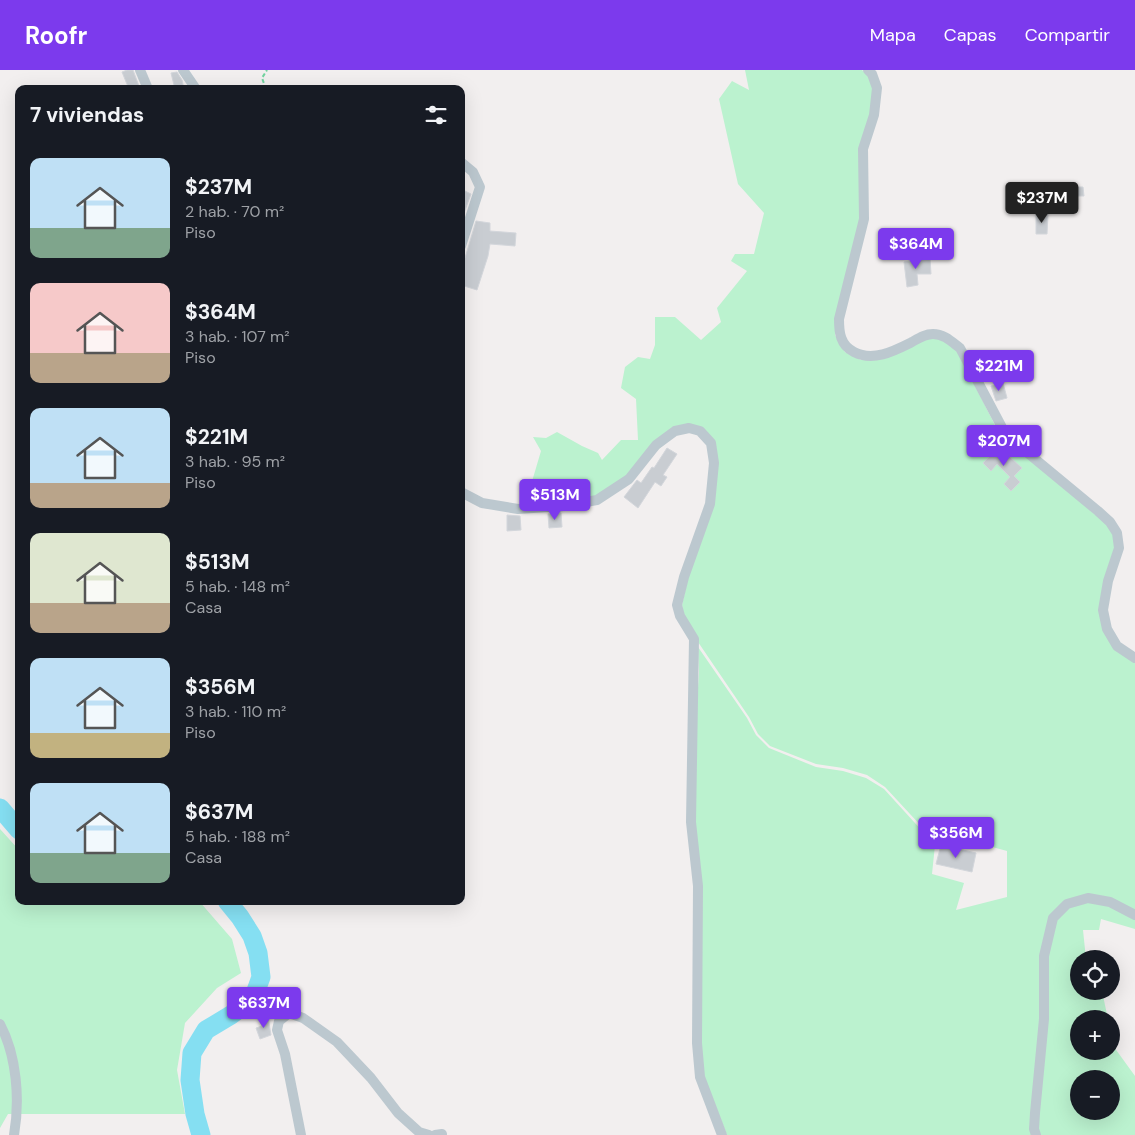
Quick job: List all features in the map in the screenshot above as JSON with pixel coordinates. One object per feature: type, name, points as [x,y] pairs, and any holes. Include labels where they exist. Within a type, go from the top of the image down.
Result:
[{"type":"street","points":[[140,70],[146,85]]},
{"type":"street","points":[[183,70],[193,85]]},
{"type":"street","points":[[868,70],[872,74],[877,88],[874,115],[863,149],[864,219],[839,318],[839,334],[848,349],[862,356],[880,356],[926,334],[936,333],[948,338],[960,348],[1006,435],[1098,511],[1110,522],[1117,533],[1119,548],[1108,581],[1103,610],[1107,629],[1117,646],[1135,658]]},
{"type":"street","points":[[465,165],[473,172],[480,187],[465,234]]},
{"type":"street","points":[[465,494],[482,502],[518,509],[563,506],[597,500],[629,479],[656,445],[675,431],[689,428],[700,431],[711,443],[714,463],[710,504],[684,577],[677,605],[680,616],[694,639],[695,673],[691,735],[691,822],[698,886],[697,1043],[700,1077],[722,1135]]},
{"type":"street","points":[[1036,1135],[1034,1129],[1035,1113],[1044,1018],[1044,956],[1053,918],[1067,904],[1088,898],[1110,902],[1135,914]]},
{"type":"street","points":[[301,1135],[285,1054],[278,1030],[279,1022],[283,1016],[289,1013],[303,1018],[338,1042],[371,1078],[398,1114],[419,1132],[428,1135]]},
{"type":"street","points":[[0,1024],[6,1034],[13,1063],[17,1098],[14,1135]]},
{"type":"path","points":[[265,85],[262,78],[267,70]]},
{"type":"green space","points":[[745,70],[862,70],[869,76],[873,89],[860,219],[835,318],[835,335],[845,352],[861,360],[927,338],[946,341],[957,351],[996,427],[1107,525],[1113,534],[1115,548],[1103,630],[1135,662],[1135,929],[1101,919],[1099,930],[1083,930],[1085,950],[1070,950],[1070,1000],[1104,1000],[1106,1010],[1070,1010],[1070,1060],[1120,1060],[1120,1055],[1135,1076],[1135,1135],[727,1135],[704,1076],[701,1041],[695,822],[698,647],[747,718],[756,735],[769,748],[816,767],[843,771],[866,778],[884,789],[935,845],[932,874],[964,883],[956,910],[1007,897],[1007,851],[985,845],[935,841],[885,787],[867,775],[843,768],[816,764],[770,746],[758,734],[749,717],[698,642],[684,615],[682,605],[688,578],[714,505],[715,441],[689,424],[626,476],[596,496],[561,502],[525,505],[541,451],[533,437],[546,438],[557,432],[598,453],[602,460],[621,440],[638,440],[636,399],[621,388],[625,367],[638,357],[650,359],[655,345],[655,317],[675,317],[701,340],[721,322],[717,308],[747,271],[731,261],[735,254],[754,254],[764,213],[738,184],[719,99],[732,81],[749,90]]},
{"type":"green space","points":[[0,829],[15,846],[15,905],[202,905],[232,939],[241,973],[217,988],[185,1023],[177,1070],[185,1114],[8,1114],[0,1128]]},
{"type":"building","points":[[133,70],[139,85],[127,85],[122,72]]},
{"type":"building","points":[[177,72],[183,85],[174,85],[171,73]]},
{"type":"building","points":[[1063,187],[1083,187],[1084,196],[1063,196]]},
{"type":"building","points":[[465,191],[471,194],[465,210]]},
{"type":"building","points":[[1036,213],[1048,214],[1047,234],[1036,234]]},
{"type":"building","points":[[476,221],[490,223],[490,231],[516,233],[515,246],[490,244],[477,290],[465,286],[465,258]]},
{"type":"building","points":[[930,258],[931,274],[917,274],[918,285],[907,287],[904,262]]},
{"type":"building","points":[[1003,383],[1007,398],[996,401],[991,386]]},
{"type":"building","points":[[999,447],[1022,468],[1014,476],[1020,482],[1011,491],[1004,484],[1010,477],[997,464],[991,471],[983,463]]},
{"type":"building","points":[[667,448],[677,454],[663,475],[667,477],[661,486],[655,482],[638,508],[624,497],[637,480],[641,483]]},
{"type":"building","points":[[561,513],[562,527],[549,528],[548,514]]},
{"type":"building","points":[[507,515],[520,516],[521,530],[507,531]]},
{"type":"building","points":[[941,845],[976,853],[972,872],[936,864]]},
{"type":"building","points":[[268,1017],[271,1035],[260,1039],[256,1028],[262,1026],[260,1019]]},
{"type":"waterway","points":[[0,808],[15,825]]},
{"type":"waterway","points":[[201,1135],[195,1114],[190,1080],[192,1053],[206,1030],[253,999],[261,977],[258,953],[252,936],[230,905]]}]
